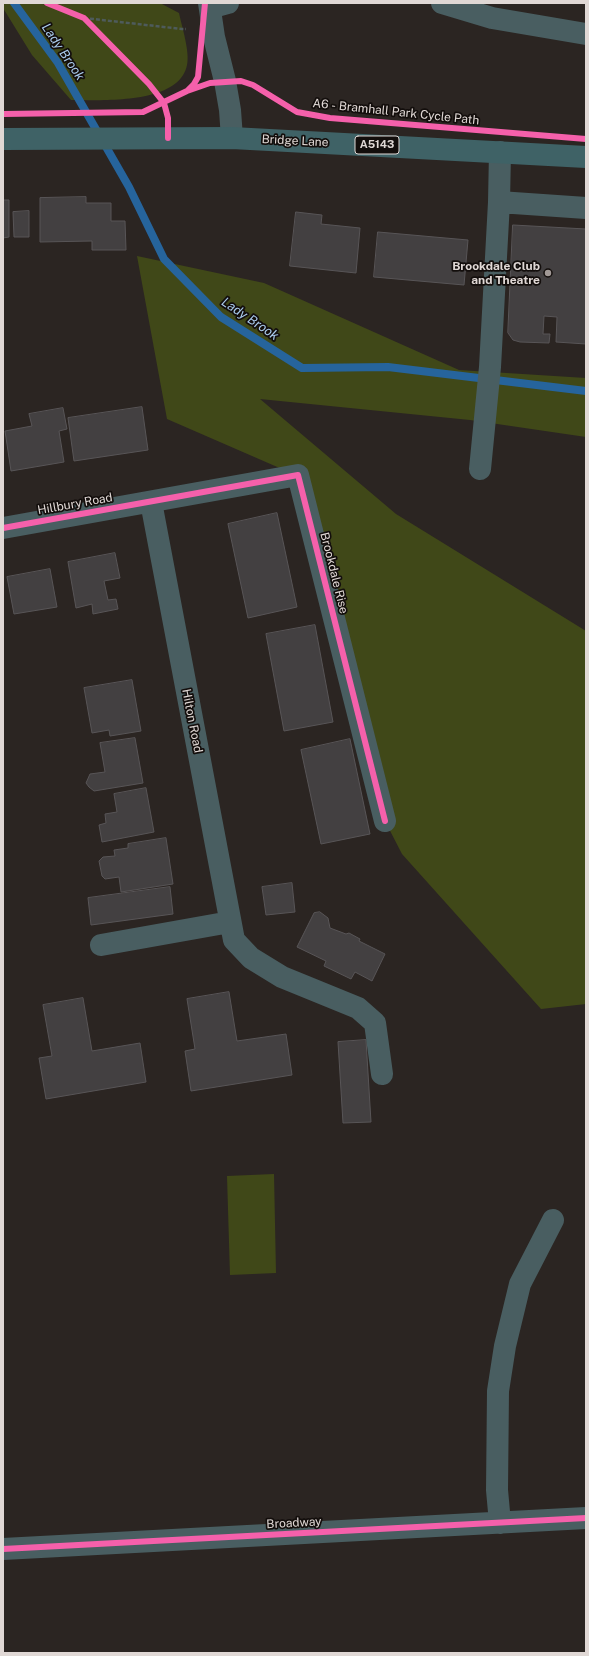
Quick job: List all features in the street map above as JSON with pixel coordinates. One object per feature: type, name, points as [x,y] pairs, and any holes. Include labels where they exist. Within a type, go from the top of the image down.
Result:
[{"type":"main road","name":"Bridge Lane","points":[[3,139],[55,140],[232,138],[586,157]]},
{"type":"street","points":[[442,3],[492,18],[586,34]]},
{"type":"street","points":[[216,5],[214,37],[225,81],[230,110],[232,138]]},
{"type":"street","points":[[480,469],[490,367],[499,202],[500,152]]},
{"type":"street","points":[[499,202],[586,208]]},
{"type":"street","name":"Brookdale Rise","points":[[151,502],[298,475],[385,821]]},
{"type":"street","name":"Hillbury Road","points":[[3,528],[151,502]]},
{"type":"street","name":"Hilton Road","points":[[151,502],[232,931]]},
{"type":"street","points":[[101,944],[232,931],[251,958],[282,977],[358,1008],[375,1023],[382,1074]]},
{"type":"street","points":[[500,1523],[497,1482],[498,1391],[505,1346],[520,1284],[552,1220]]},
{"type":"street","name":"Broadway","points":[[3,1550],[586,1518]]},
{"type":"path","points":[[76,15],[84,18],[182,30]]},
{"type":"path","points":[[84,18],[89,24]]},
{"type":"green space","points":[[3,3],[160,3],[179,13],[187,47],[187,65],[181,78],[170,87],[155,94],[137,98],[71,100],[32,55],[3,8]]},
{"type":"green space","points":[[137,256],[264,283],[459,370],[586,378],[586,437],[470,420],[260,399],[396,514],[586,631],[586,1004],[541,1009],[402,854],[385,821],[298,476],[167,419]]},
{"type":"green space","points":[[274,1174],[276,1273],[230,1275],[227,1176]]},
{"type":"building","points":[[86,197],[86,203],[111,203],[111,221],[125,221],[126,250],[92,250],[92,241],[40,242],[40,198]]},
{"type":"building","points":[[3,200],[9,200],[9,237],[3,238]]},
{"type":"building","points":[[29,211],[29,237],[14,237],[13,212]]},
{"type":"building","points":[[296,212],[322,215],[321,224],[360,228],[356,273],[290,266]]},
{"type":"building","name":"Brookdale Club and Theatre","points":[[513,225],[586,229],[586,344],[556,342],[557,317],[544,316],[543,334],[550,334],[549,343],[520,342],[513,340],[508,333]]},
{"type":"building","points":[[378,232],[468,240],[464,285],[374,277]]},
{"type":"building","points":[[142,407],[148,450],[74,461],[68,418]]},
{"type":"building","points":[[63,408],[67,429],[59,431],[64,462],[11,471],[5,431],[32,426],[29,414]]},
{"type":"building","points":[[277,513],[297,607],[248,618],[228,524]]},
{"type":"building","points":[[115,553],[120,578],[104,581],[108,600],[116,599],[118,609],[93,614],[92,604],[76,608],[68,562]]},
{"type":"building","points":[[50,569],[57,607],[14,614],[7,577]]},
{"type":"building","points":[[315,625],[333,722],[284,731],[266,634]]},
{"type":"building","points":[[132,680],[141,731],[110,736],[109,730],[92,733],[84,688]]},
{"type":"building","points":[[135,738],[143,783],[94,791],[89,787],[86,783],[90,774],[105,772],[100,743]]},
{"type":"building","points":[[350,739],[370,834],[321,844],[301,750]]},
{"type":"building","points":[[146,788],[154,832],[102,842],[99,825],[106,823],[105,814],[117,812],[114,794]]},
{"type":"building","points":[[166,838],[173,884],[121,892],[119,877],[105,879],[102,876],[99,861],[103,857],[115,856],[114,850],[128,848],[128,844]]},
{"type":"building","points":[[292,883],[295,912],[266,915],[262,887]]},
{"type":"building","points":[[170,887],[173,914],[91,925],[88,898]]},
{"type":"building","points":[[320,912],[328,918],[330,928],[346,934],[349,933],[360,939],[359,941],[385,954],[372,981],[355,972],[351,979],[324,966],[326,961],[297,947],[314,913]]},
{"type":"building","points":[[229,992],[237,1041],[286,1034],[292,1075],[191,1091],[185,1051],[195,1049],[187,999]]},
{"type":"building","points":[[83,998],[92,1051],[140,1043],[146,1082],[46,1099],[39,1058],[52,1056],[43,1005]]},
{"type":"building","points":[[366,1040],[371,1122],[343,1123],[338,1042]]},
{"type":"waterway","name":"Lady Brook","points":[[14,3],[58,63],[129,187],[164,259],[221,317],[302,368],[388,367],[586,391]]},
{"type":"cycle path","points":[[47,3],[84,18],[149,84],[164,103],[168,118],[168,138]]},
{"type":"cycle path","points":[[188,90],[198,77],[205,3]]},
{"type":"cycle path","name":"A6 - Bramhall Park Cycle Path","points":[[3,114],[143,112],[187,91],[210,83],[241,81],[253,85],[297,112],[330,118],[586,139]]},
{"type":"cycle path","points":[[3,528],[298,475],[385,821]]},
{"type":"cycle path","points":[[3,1549],[586,1518]]},
{"type":"place","name":"Brookdale Club and Theatre","points":[[548,273]]}]
